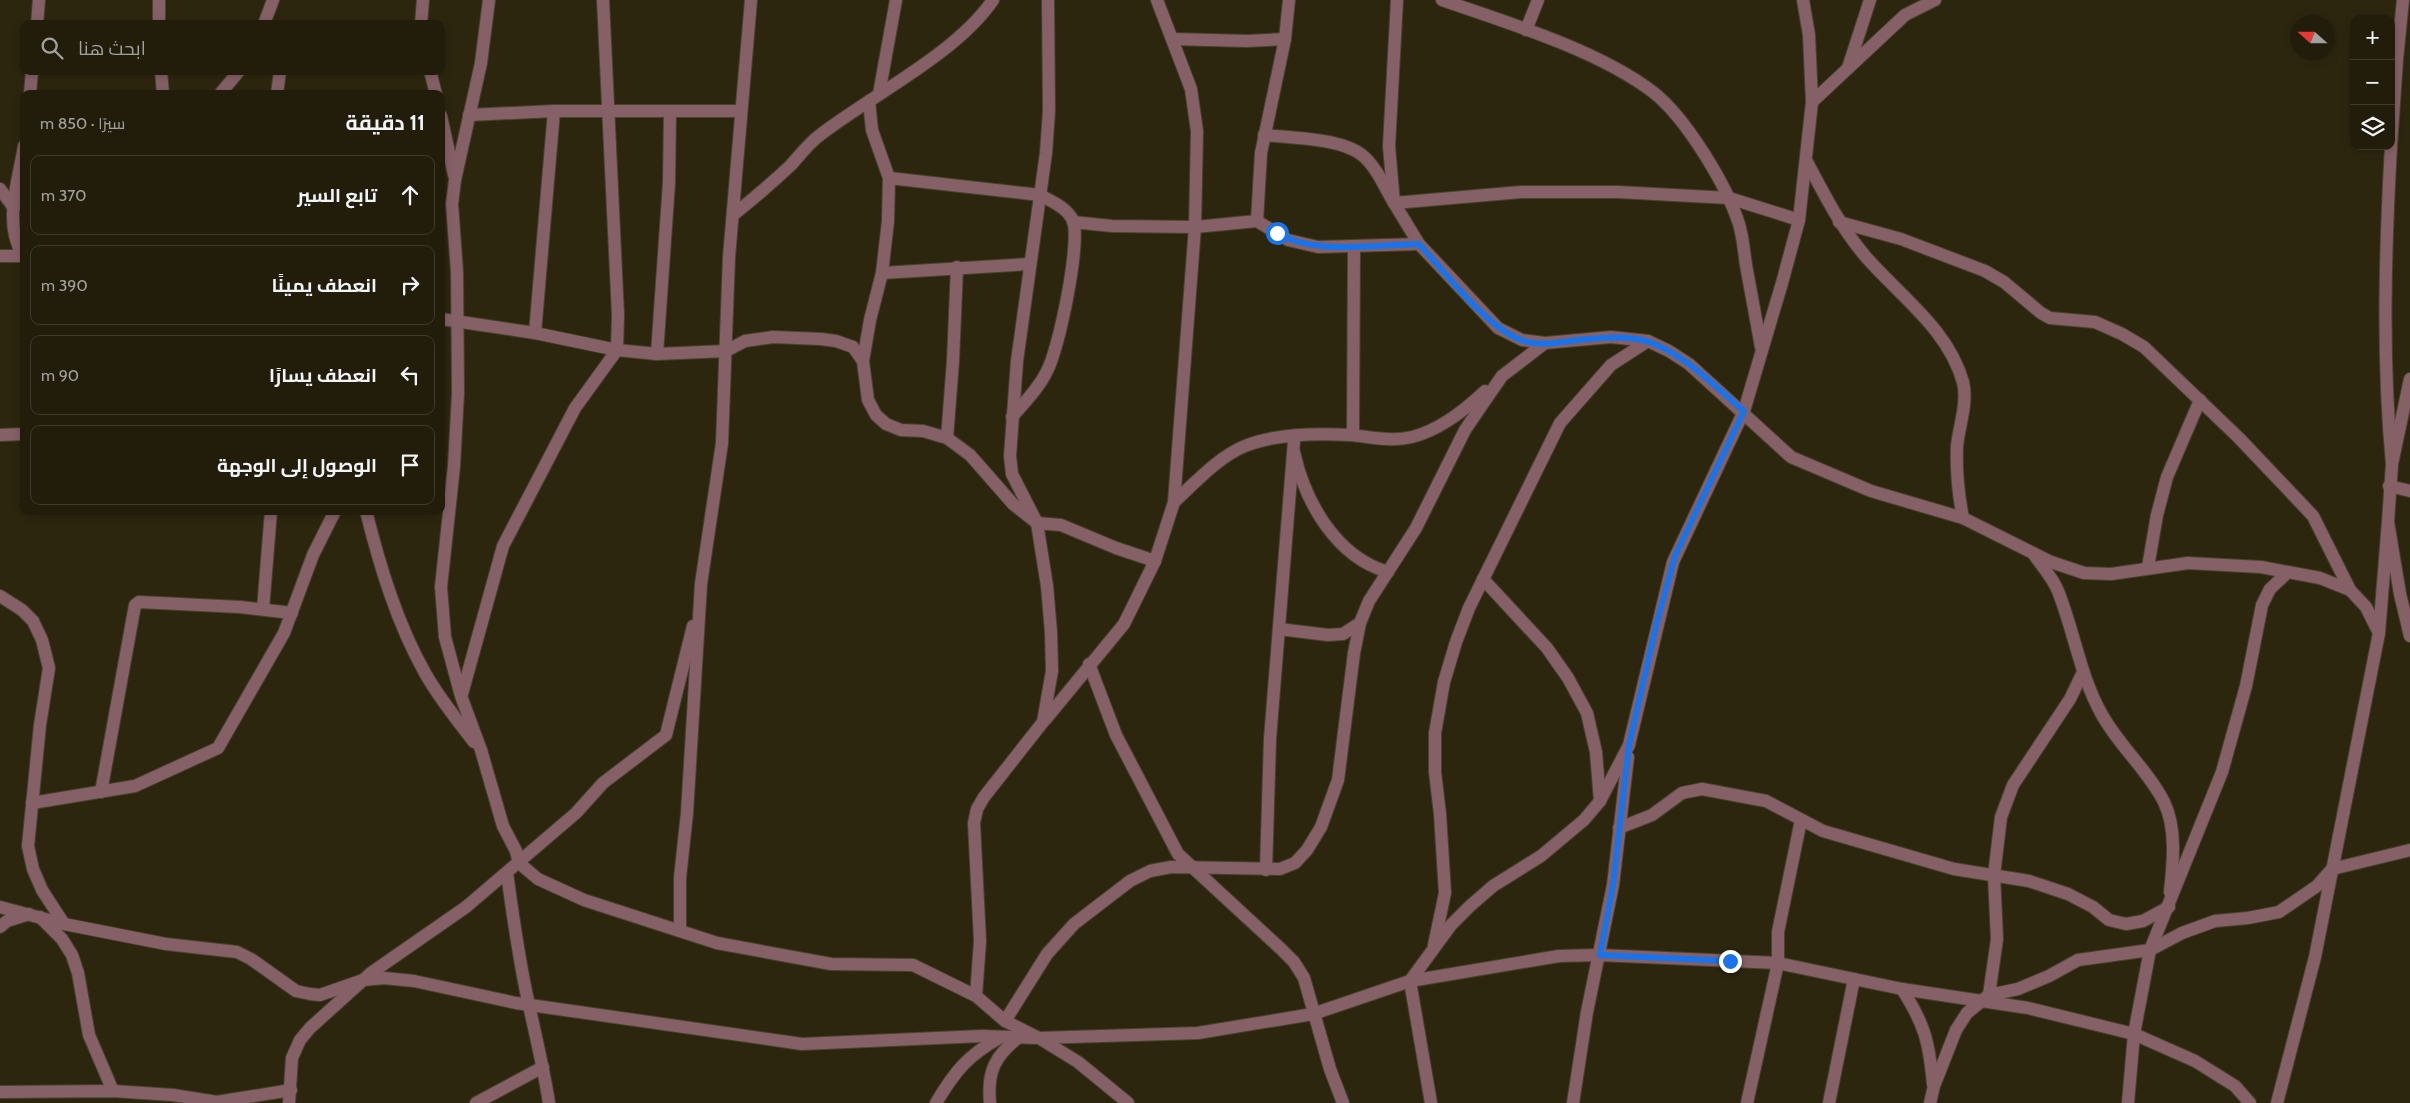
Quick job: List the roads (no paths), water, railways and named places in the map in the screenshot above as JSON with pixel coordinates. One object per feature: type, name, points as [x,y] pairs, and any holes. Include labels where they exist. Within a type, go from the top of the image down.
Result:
[{"type":"street","points":[[37,20],[39,0]]},
{"type":"street","points":[[159,0],[159,20]]},
{"type":"street","points":[[266,20],[273,0]]},
{"type":"street","points":[[273,0],[275,20]]},
{"type":"street","points":[[421,20],[423,0]]},
{"type":"street","points":[[489,0],[481,63],[455,180],[452,224],[457,272],[458,393],[454,466],[441,586],[445,637],[461,696],[503,826],[516,851],[519,863],[538,879],[584,900],[717,943],[831,964],[913,965],[976,996],[1006,1021],[1039,1038],[1078,1062],[1128,1103]]},
{"type":"street","points":[[461,696],[503,546],[575,408],[617,350],[617,285],[603,0]]},
{"type":"street","points":[[0,1092],[52,1098],[113,1091],[173,1095],[195,1100],[218,1102],[290,1097],[292,1058],[300,1040],[310,1028],[363,980],[466,908],[576,813],[603,783],[666,735],[701,584],[722,443],[728,257],[751,0]]},
{"type":"street","points":[[896,0],[874,98],[872,130],[877,150],[889,178],[888,221],[882,273],[863,361],[868,400],[876,415],[886,424],[900,430],[923,431],[947,438],[970,455],[1013,504],[1037,522],[1061,525],[1116,548],[1155,561]]},
{"type":"street","points":[[733,215],[771,184],[817,137],[964,32],[986,10],[993,0]]},
{"type":"street","points":[[1044,722],[1052,671],[1051,632],[1037,522],[1012,474],[1010,456],[1017,361],[1040,195],[1048,111],[1048,0]]},
{"type":"street","points":[[976,996],[980,941],[974,823],[977,809],[984,797],[1124,624],[1155,561],[1174,502],[1195,227],[1197,131],[1191,89],[1157,0]]},
{"type":"street","points":[[1257,221],[1257,198],[1264,136],[1285,40],[1289,0]]},
{"type":"street","points":[[1394,203],[1388,146],[1398,0]]},
{"type":"street","points":[[1442,0],[1526,30],[1625,73],[1654,93],[1675,115],[1702,152],[1729,198],[1739,226],[1762,350]]},
{"type":"street","points":[[1526,30],[1538,0]]},
{"type":"street","points":[[1573,1103],[1587,1012],[1613,885],[1629,745],[1673,562],[1744,411],[1799,220],[1812,102],[1809,35],[1803,0]]},
{"type":"street","points":[[1848,71],[1870,0]]},
{"type":"street","points":[[1812,102],[1848,71],[1905,16],[1935,0]]},
{"type":"street","points":[[2393,105],[2396,59],[2403,0]]},
{"type":"street","points":[[1172,39],[1285,40]]},
{"type":"street","points":[[30,90],[32,75]]},
{"type":"street","points":[[161,75],[163,90]]},
{"type":"street","points":[[223,90],[236,75]]},
{"type":"street","points":[[278,90],[279,75]]},
{"type":"street","points":[[431,75],[435,90]]},
{"type":"street","points":[[469,115],[554,111],[741,111]]},
{"type":"street","points":[[535,333],[554,111]]},
{"type":"street","points":[[657,354],[669,183],[670,112]]},
{"type":"street","points":[[445,134],[455,180]]},
{"type":"street","points":[[1264,136],[1325,142],[1352,149],[1363,156],[1419,244],[1498,328],[1522,340],[1545,343],[1611,337],[1648,341],[1670,351],[1689,364],[1744,411],[1769,438],[1791,456],[1871,491],[1963,518],[2051,562],[2084,573],[2111,574],[2148,567],[2188,563],[2261,566],[2320,578],[2350,590]]},
{"type":"street","points":[[2391,150],[2386,282],[2387,382],[2392,464]]},
{"type":"street","points":[[20,157],[5,198],[16,245],[20,250]]},
{"type":"street","points":[[1806,160],[1839,222],[1866,257],[1934,326],[1956,364],[1963,384],[1963,416],[1957,443],[1956,480],[1963,518]]},
{"type":"street","points":[[889,178],[1040,195],[1062,208],[1073,222],[1074,233],[1068,297],[1052,361],[1046,374],[1012,417]]},
{"type":"street","points":[[1394,203],[1521,192],[1618,192],[1729,198],[1799,220]]},
{"type":"street","points":[[1073,222],[1112,226],[1195,227],[1257,221],[1288,240],[1303,245],[1318,247],[1419,244]]},
{"type":"street","points":[[1839,222],[1901,239],[1986,271],[2004,282],[2050,318],[2095,322],[2144,346],[2200,400],[2313,516],[2350,590],[2366,607],[2379,633]]},
{"type":"street","points":[[1353,436],[1354,246]]},
{"type":"street","points":[[0,256],[20,256]]},
{"type":"street","points":[[882,273],[1030,264]]},
{"type":"street","points":[[947,438],[957,267]]},
{"type":"street","points":[[445,319],[535,333],[617,350],[657,354],[726,350],[744,342],[773,337],[821,339],[836,341],[853,347],[863,361]]},
{"type":"street","points":[[1433,950],[1445,893],[1440,814],[1434,772],[1435,733],[1444,682],[1456,642],[1469,608],[1560,423],[1611,365],[1648,341]]},
{"type":"street","points":[[1174,502],[1226,457],[1245,446],[1319,434],[1384,440],[1412,437],[1442,426],[1545,343]]},
{"type":"street","points":[[1006,1021],[1047,954],[1074,924],[1130,881],[1150,871],[1171,867],[1280,869],[1294,863],[1307,850],[1321,827],[1339,772],[1360,623],[1369,601],[1416,528],[1465,430],[1502,376]]},
{"type":"street","points":[[2276,1103],[2315,957],[2379,633],[2389,486],[2410,379]]},
{"type":"street","points":[[2148,567],[2157,515],[2168,476],[2200,400]]},
{"type":"street","points":[[0,435],[20,434]]},
{"type":"street","points":[[1288,440],[1313,506],[1321,519],[1354,555],[1376,568],[1388,572]]},
{"type":"street","points":[[1266,870],[1270,739],[1288,440]]},
{"type":"street","points":[[2389,486],[2410,491]]},
{"type":"street","points":[[264,609],[271,515]]},
{"type":"street","points":[[32,803],[135,786],[218,748],[264,670],[292,612],[313,555],[333,515]]},
{"type":"street","points":[[367,515],[396,611],[425,672],[445,705],[480,750]]},
{"type":"street","points":[[2388,522],[2400,594],[2410,636]]},
{"type":"street","points":[[2032,551],[2058,590],[2084,672],[2100,711],[2112,732],[2164,803],[2170,822],[2173,864],[2169,907]]},
{"type":"street","points":[[2128,1103],[2134,1034],[2150,950],[2222,772],[2246,686],[2262,605],[2270,589],[2288,572]]},
{"type":"street","points":[[1483,579],[1547,648],[1568,678],[1587,713],[1596,752],[1600,801]]},
{"type":"street","points":[[680,931],[680,878],[687,813],[701,584]]},
{"type":"street","points":[[0,596],[22,610],[33,621],[42,640],[49,668],[28,846],[33,869],[42,890],[64,924]]},
{"type":"street","points":[[101,792],[135,605],[138,602],[292,612]]},
{"type":"street","points":[[1278,629],[1328,635],[1343,634],[1360,623]]},
{"type":"street","points":[[1090,664],[1116,735],[1169,841],[1190,867],[1230,900],[1294,962],[1304,978],[1313,1014],[1338,1094],[1343,1103]]},
{"type":"street","points":[[1985,998],[1997,939],[1994,875],[2001,817],[2013,786],[2070,699],[2084,672]]},
{"type":"street","points":[[1431,1103],[1410,981],[1451,925],[1493,886],[1541,856],[1584,820],[1600,801],[1629,745]]},
{"type":"street","points":[[1619,828],[1652,815],[1682,794],[1702,789],[1766,801],[1823,831],[1954,869],[2029,881],[2068,894],[2093,907],[2109,920],[2126,924],[2143,921],[2169,907]]},
{"type":"street","points":[[1747,1103],[1778,963],[1778,932],[1801,820]]},
{"type":"street","points":[[1930,1103],[1934,1086],[1956,1030],[1967,1013],[1985,998],[2018,989],[2049,976],[2078,960],[2150,950],[2182,933],[2215,921],[2248,918],[2279,912],[2317,886],[2332,869],[2410,850]]},
{"type":"street","points":[[507,873],[529,1005],[544,1067],[549,1103]]},
{"type":"street","points":[[0,907],[64,924],[166,944],[237,952],[252,959],[296,990],[310,994],[320,994],[363,980],[396,978],[529,1005],[802,1044],[926,1037],[1039,1038],[1198,1032],[1313,1014],[1410,981],[1558,956],[1600,955],[1778,963],[1902,989],[1985,998],[2134,1034],[2195,1061],[2235,1086],[2250,1103]]},
{"type":"street","points":[[0,928],[7,921],[35,916]]},
{"type":"street","points":[[35,916],[62,939],[72,955],[78,973],[89,1035],[113,1091]]},
{"type":"street","points":[[1829,1103],[1854,979]]},
{"type":"street","points":[[1902,989],[1916,1011],[1929,1044],[1934,1086]]},
{"type":"street","points":[[936,1103],[949,1081],[963,1064],[978,1050],[1002,1037]]},
{"type":"street","points":[[990,1103],[991,1075],[996,1061],[1002,1050],[1020,1037]]},
{"type":"street","points":[[476,1103],[544,1067]]}]
